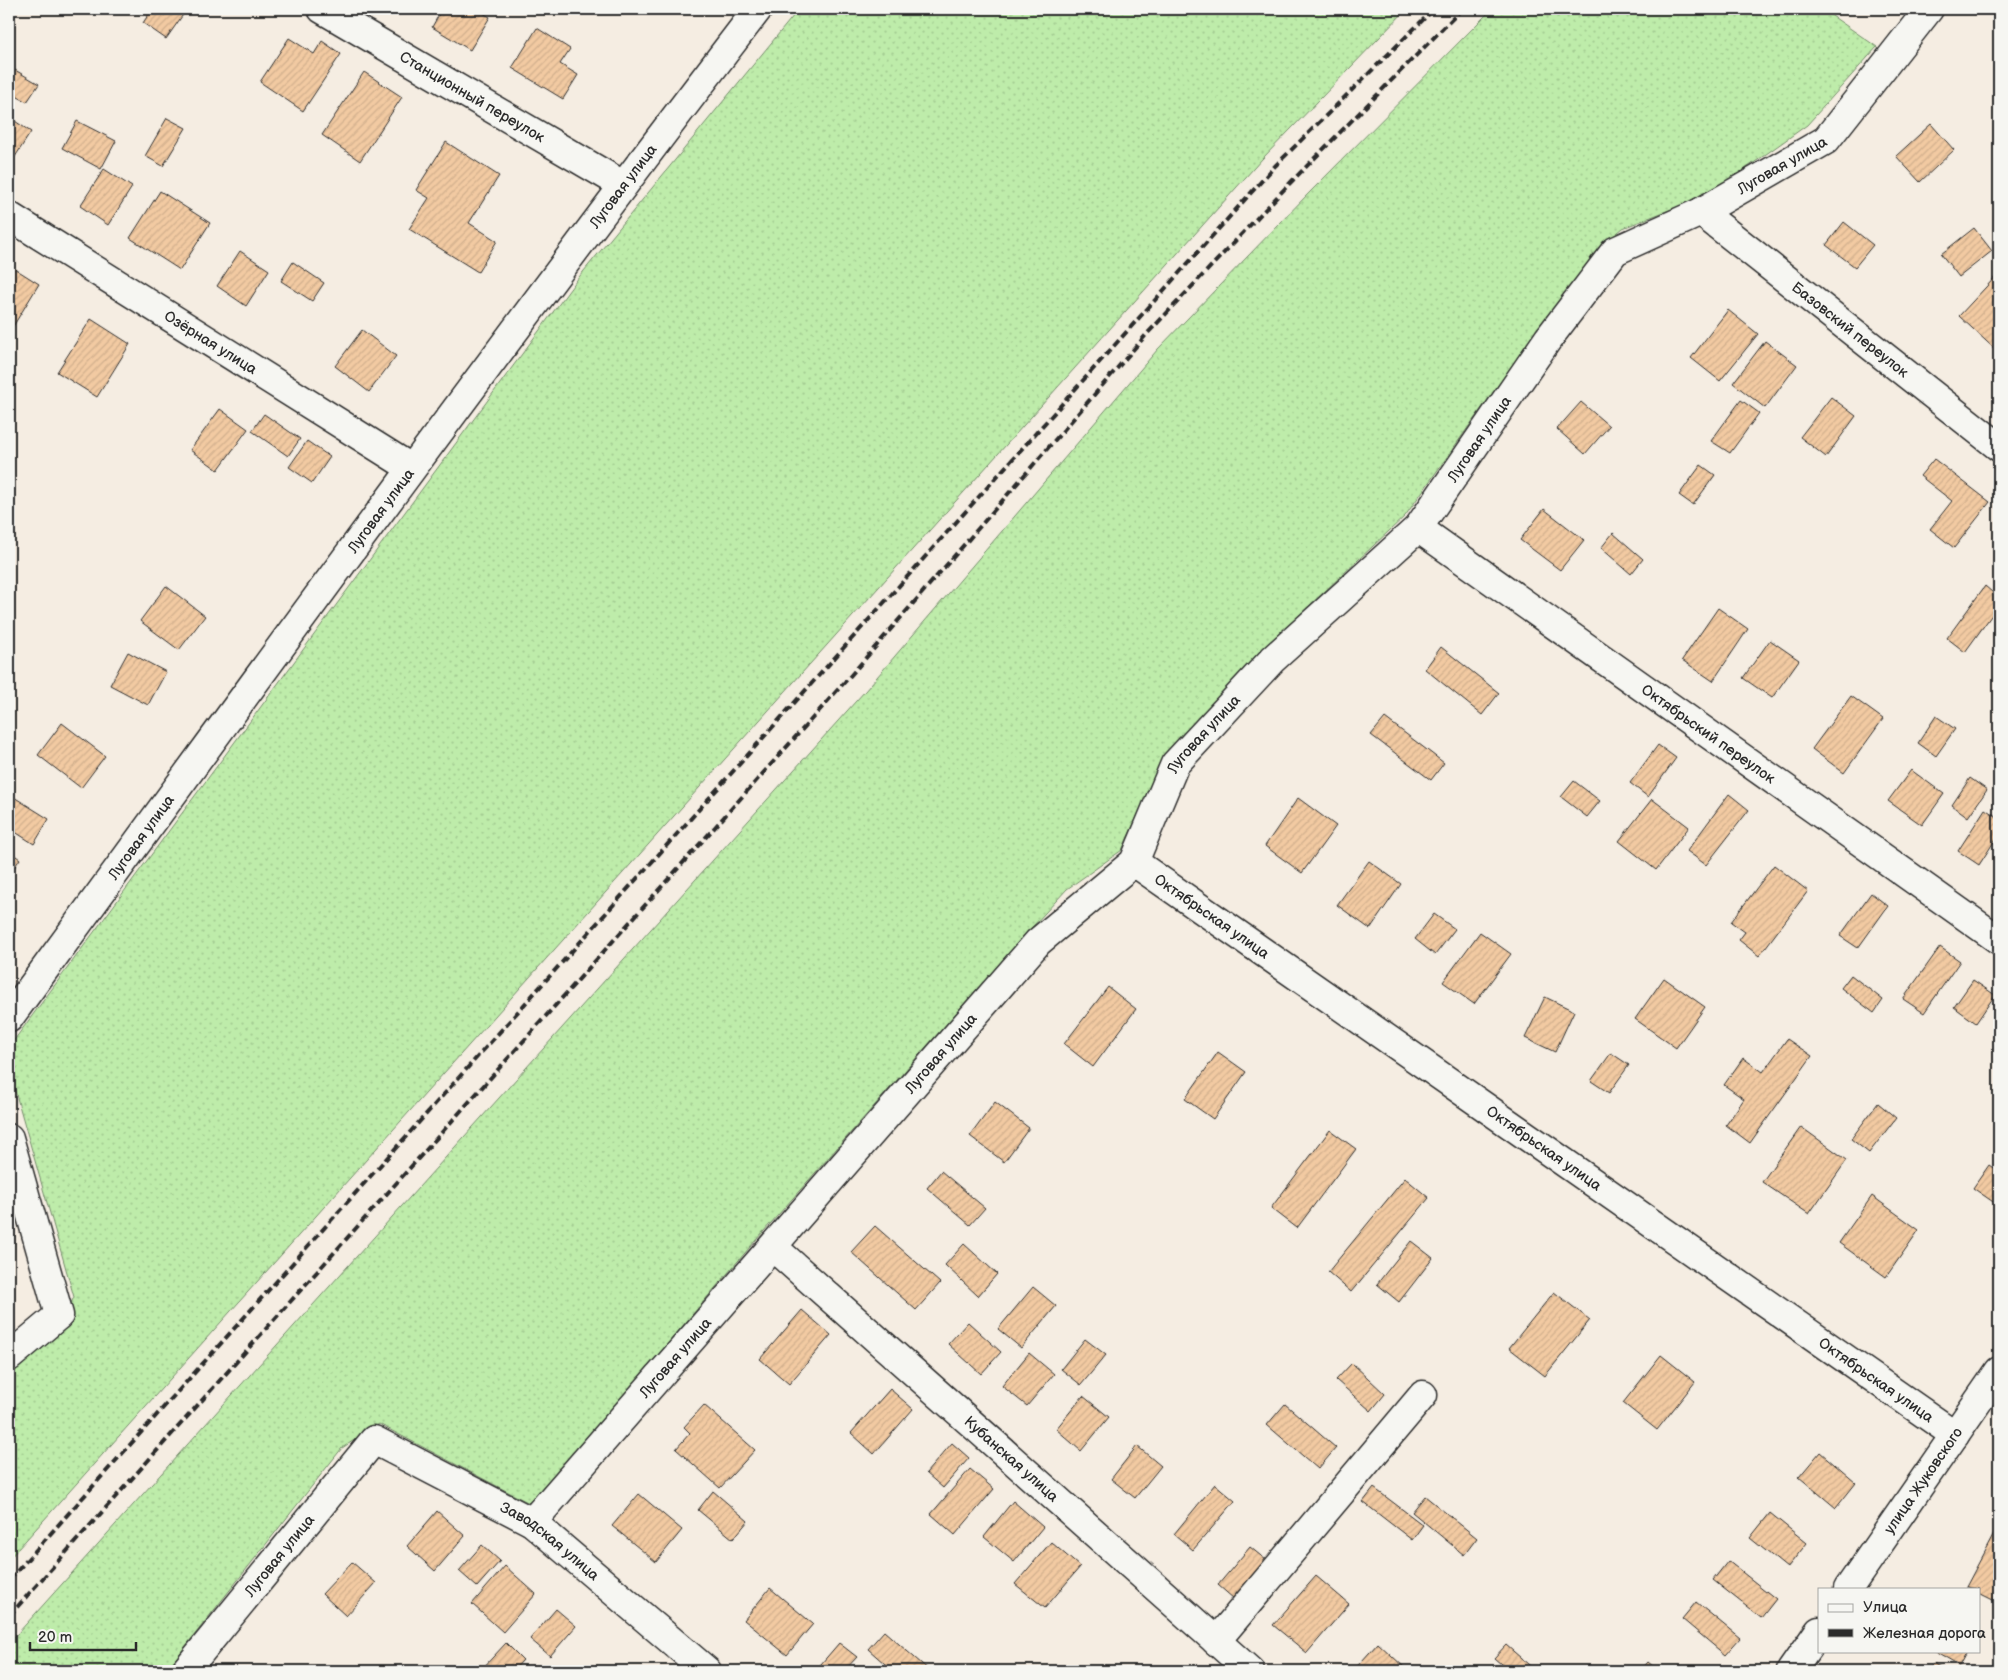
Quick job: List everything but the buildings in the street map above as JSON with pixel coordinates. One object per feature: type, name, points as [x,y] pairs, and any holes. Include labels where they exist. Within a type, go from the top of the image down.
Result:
[{"type":"street","name":"Станционный переулок","points":[[322,9],[623,185]]},
{"type":"street","name":"Луговая улица","points":[[9,1018],[411,468],[623,185],[758,9]]},
{"type":"street","name":"Луговая улица","points":[[532,1522],[1038,942],[1134,862],[1174,764],[1273,659],[1418,528],[1548,339],[1615,251],[1701,212],[1826,140],[1929,9]]},
{"type":"street","name":"Базовский переулок","points":[[1701,212],[1999,446]]},
{"type":"street","name":"Озёрная улица","points":[[9,216],[411,468]]},
{"type":"street","name":"Октябрьский переулок","points":[[1418,528],[1999,940]]},
{"type":"street","name":"Октябрьская улица","points":[[1134,862],[1955,1434]]},
{"type":"street","points":[[9,1138],[59,1315],[9,1357]]},
{"type":"street","name":"Кубанская улица","points":[[773,1248],[1250,1671]]},
{"type":"street","name":"улица Жуковского","points":[[1849,1588],[1999,1371]]},
{"type":"street","points":[[1216,1641],[1423,1395]]},
{"type":"street","name":"Луговая улица","points":[[185,1671],[374,1440]]},
{"type":"street","name":"Заводская улица","points":[[374,1440],[532,1522],[707,1671]]},
{"type":"street","points":[[1791,1671],[1818,1632]]},
{"type":"green space","points":[[799,9],[1407,9],[1262,159],[9,1559],[9,1374],[60,1325],[74,1297],[9,1070],[9,1047],[579,277]]},
{"type":"green space","points":[[1492,9],[1822,9],[1877,47],[1807,125],[1710,194],[1623,228],[1611,238],[1531,339],[1405,516],[1260,652],[1164,757],[1122,850],[1067,889],[1023,937],[756,1240],[531,1504],[379,1424],[342,1448],[166,1671],[9,1671],[9,1643],[865,691],[1158,349],[1309,193]]},
{"type":"railway","points":[[9,1580],[1275,166],[1434,9]]},
{"type":"railway","points":[[9,1616],[851,675],[1146,335],[1293,180],[1462,9]]}]
